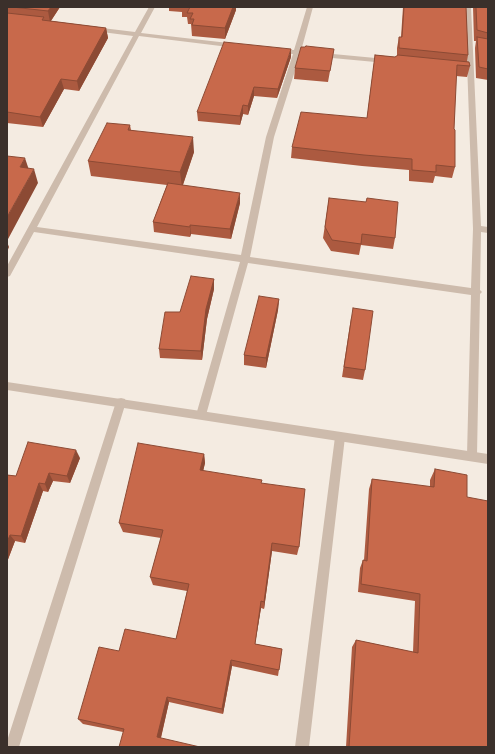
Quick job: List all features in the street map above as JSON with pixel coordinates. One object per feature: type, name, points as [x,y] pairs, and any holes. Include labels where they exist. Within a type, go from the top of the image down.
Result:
[{"type":"street","points":[[7,274],[152,7]]},
{"type":"street","points":[[201,415],[246,259],[270,137],[310,7]]},
{"type":"street","points":[[468,7],[473,45],[468,69],[477,229],[477,292],[472,455]]},
{"type":"street","points":[[84,28],[244,47]]},
{"type":"street","points":[[267,49],[392,62]]},
{"type":"street","points":[[32,229],[477,292]]},
{"type":"street","points":[[477,229],[488,230]]},
{"type":"street","points":[[7,386],[488,458]]},
{"type":"street","points":[[12,747],[121,402]]},
{"type":"street","points":[[302,747],[340,437]]},
{"type":"building","points":[[12,7],[51,7],[48,11]]},
{"type":"building","points":[[190,7],[233,7],[225,28],[192,25],[194,19],[190,19],[193,13],[187,13]]},
{"type":"building","points":[[404,7],[466,7],[468,55],[399,48],[399,37],[402,37]]},
{"type":"building","points":[[476,7],[488,7],[488,33],[477,30]]},
{"type":"building","points":[[7,13],[44,17],[42,20],[106,28],[77,81],[61,79],[40,117],[7,112]]},
{"type":"building","points":[[477,37],[488,39],[488,69],[479,67]]},
{"type":"building","points":[[224,42],[291,49],[278,89],[254,87],[248,106],[243,105],[240,116],[197,112]]},
{"type":"building","points":[[306,46],[334,49],[330,71],[295,68],[301,47]]},
{"type":"building","points":[[375,55],[395,57],[398,55],[469,62],[470,66],[457,65],[454,129],[455,167],[436,165],[436,172],[412,170],[412,159],[292,147],[301,112],[367,118]]},
{"type":"building","points":[[107,123],[130,125],[128,130],[193,137],[180,172],[88,161]]},
{"type":"building","points":[[7,156],[25,158],[20,167],[34,169],[7,217]]},
{"type":"building","points":[[168,183],[240,193],[230,229],[190,225],[190,227],[153,222]]},
{"type":"building","points":[[329,198],[366,202],[367,198],[398,202],[395,238],[362,234],[361,244],[332,240],[325,227]]},
{"type":"building","points":[[191,276],[214,279],[206,309],[201,351],[159,349],[165,312],[180,312]]},
{"type":"building","points":[[259,296],[279,299],[266,358],[244,355]]},
{"type":"building","points":[[353,308],[373,311],[365,370],[344,367]]},
{"type":"building","points":[[28,442],[76,450],[67,476],[49,473],[45,484],[39,483],[21,536],[10,535],[7,542],[7,475],[16,476]]},
{"type":"building","points":[[138,443],[204,454],[200,470],[262,480],[261,483],[305,489],[299,547],[272,543],[264,602],[261,601],[255,644],[282,649],[279,670],[231,660],[222,709],[167,697],[157,737],[200,747],[119,747],[124,729],[78,719],[99,647],[119,651],[125,629],[176,639],[189,584],[150,577],[163,530],[119,523]]},
{"type":"building","points":[[435,469],[467,475],[467,497],[488,501],[488,747],[349,747],[356,640],[418,653],[420,594],[361,584],[363,560],[367,561],[372,479],[434,487]]}]
